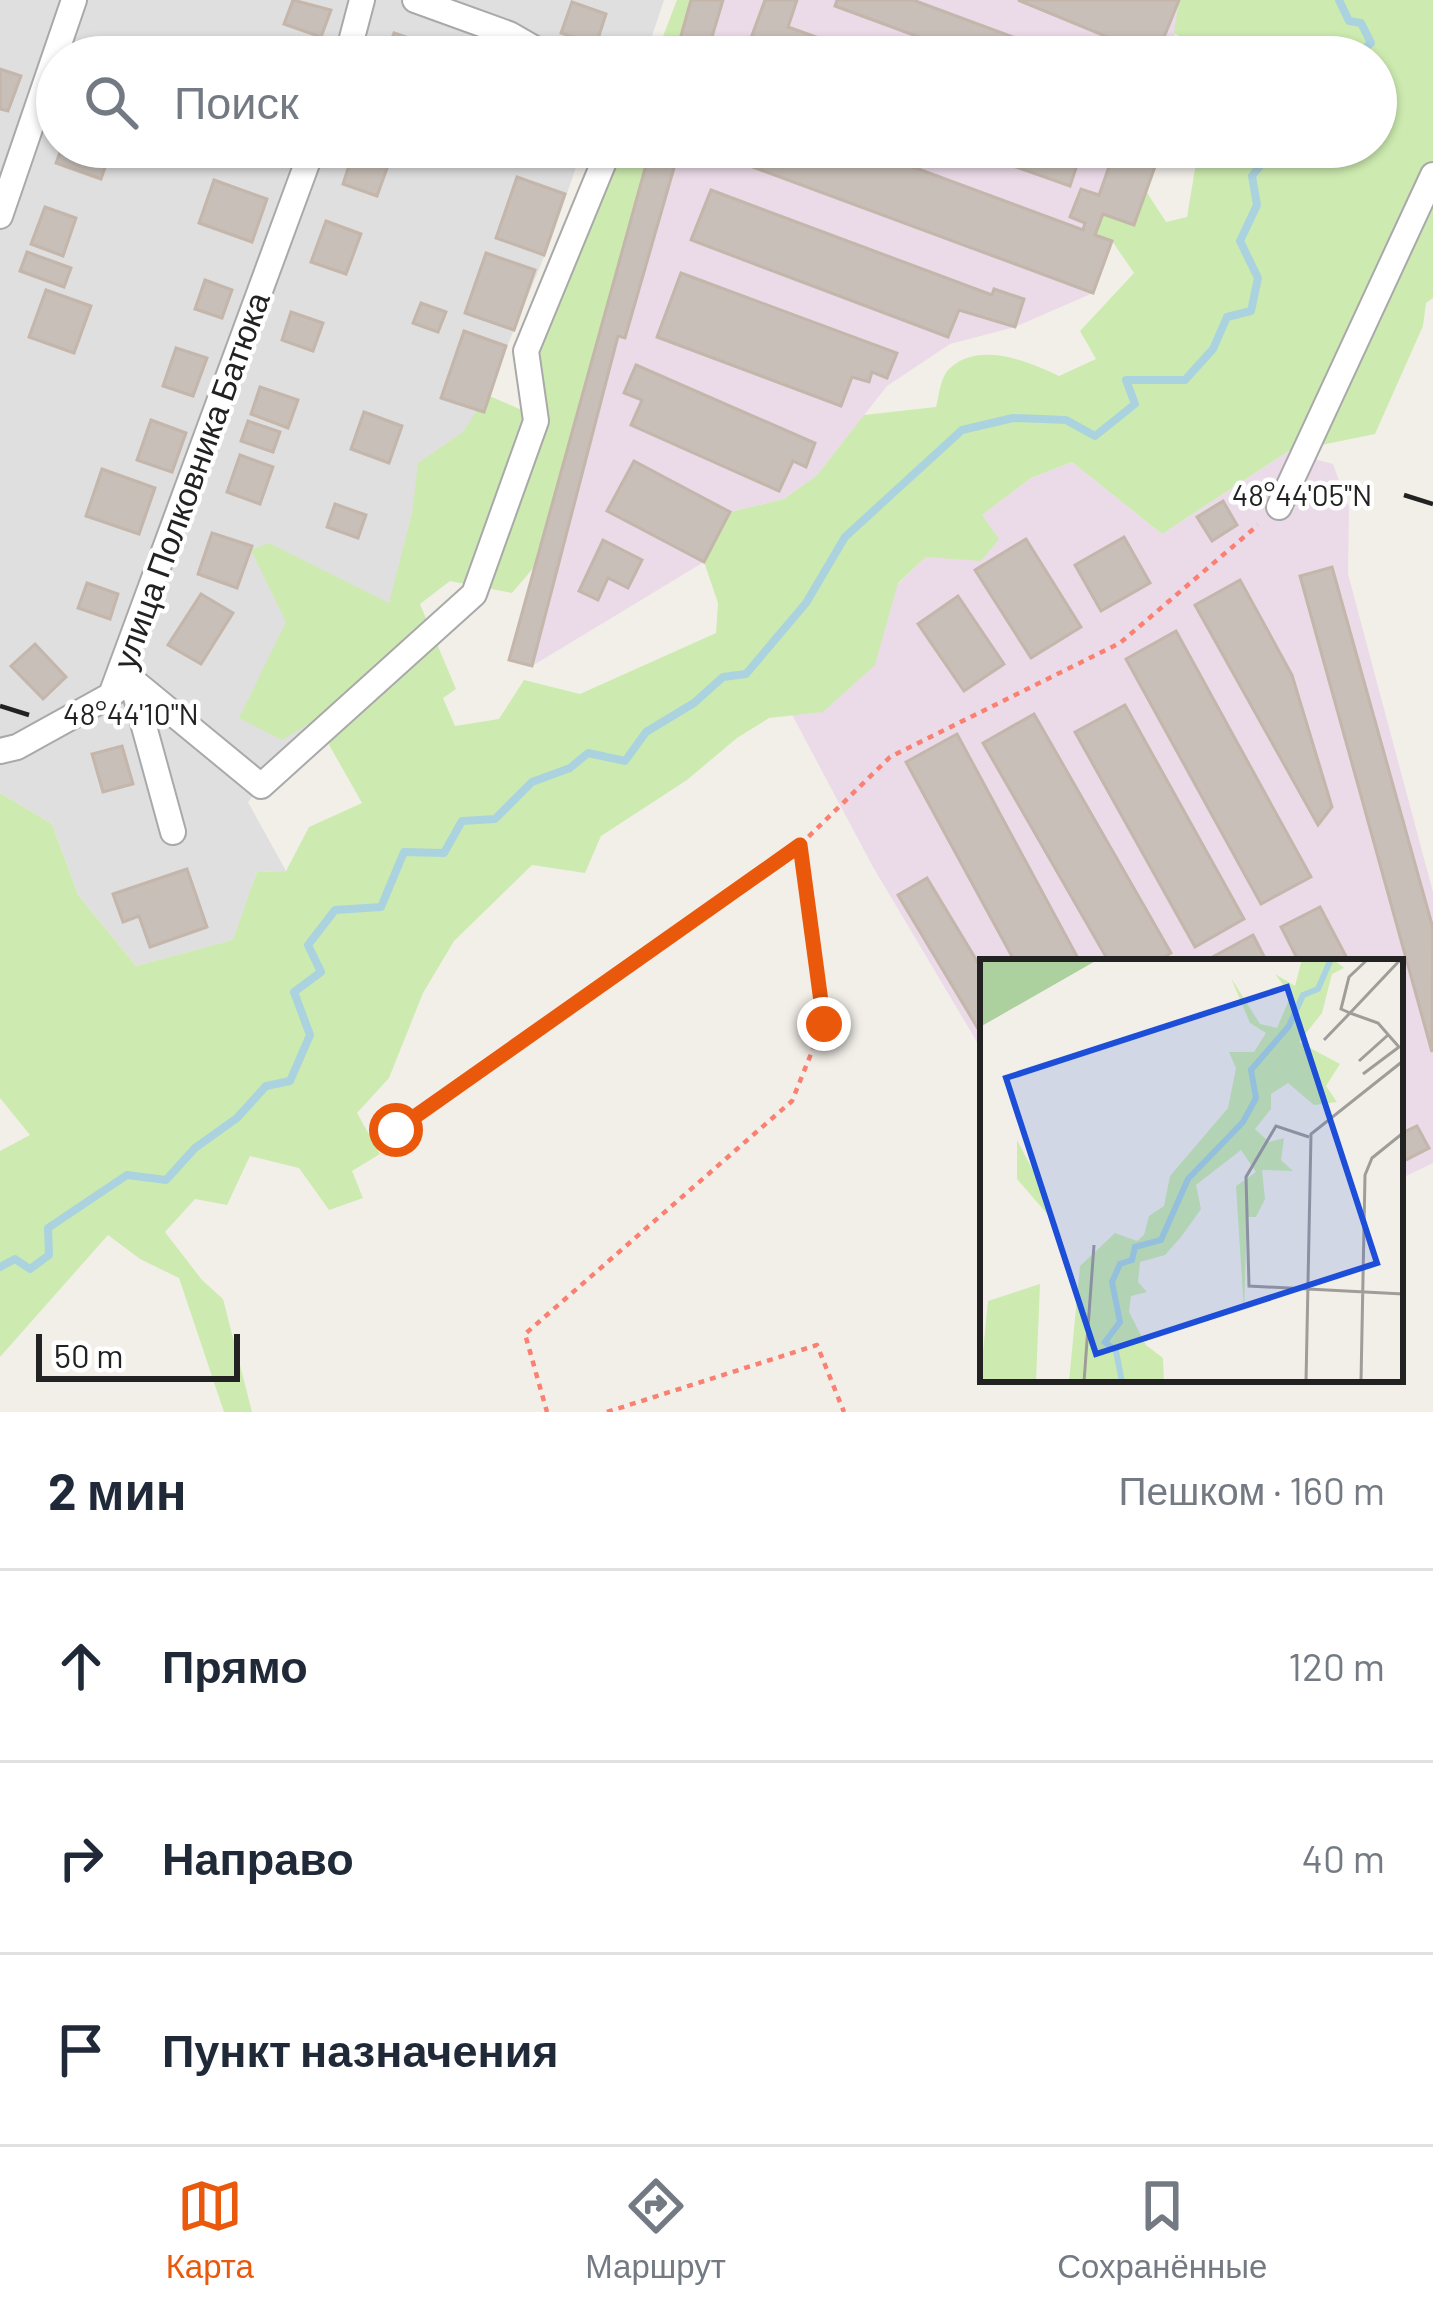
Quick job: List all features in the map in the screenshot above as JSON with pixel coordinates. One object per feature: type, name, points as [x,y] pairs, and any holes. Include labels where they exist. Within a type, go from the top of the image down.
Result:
[{"type":"street","points":[[62,36],[74,0]]},
{"type":"street","points":[[353,36],[362,0]]},
{"type":"street","points":[[415,0],[512,36]]},
{"type":"street","points":[[0,216],[36,111]]},
{"type":"street","name":"улица Полковника Батюка","points":[[0,751],[16,747],[111,695],[305,168]]},
{"type":"street","points":[[131,679],[260,786],[474,594],[536,421],[526,351],[601,168]]},
{"type":"street","points":[[1279,507],[1433,175]]},
{"type":"street","points":[[111,695],[131,679]]},
{"type":"street","points":[[131,679],[172,832]]},
{"type":"path","points":[[396,1130],[800,845],[890,758],[1120,643],[1279,507]]},
{"type":"path","points":[[547,1412],[525,1334],[792,1101],[824,1024],[800,845]]},
{"type":"path","points":[[608,1412],[817,1345],[844,1412]]},
{"type":"shaded area","points":[[0,0],[664,0],[652,36],[36,36],[36,168],[576,168],[487,395],[360,667],[248,802],[286,871],[257,872],[234,940],[136,966],[78,895],[52,824],[0,793]]},
{"type":"shaded area","points":[[691,0],[1179,0],[1175,36],[681,36]]},
{"type":"shaded area","points":[[645,168],[1154,168],[1134,225],[1112,241],[1093,293],[1015,327],[950,344],[887,386],[817,475],[784,499],[730,512],[704,562],[532,666],[509,660]]},
{"type":"shaded area","points":[[1287,452],[1333,464],[1349,507],[1348,574],[1433,892],[1433,1163],[1403,1178],[1403,959],[980,959],[980,1047],[873,867],[781,694],[926,557],[1031,478],[1072,462],[1162,534]]},
{"type":"green space","points":[[677,0],[691,0],[681,36],[663,36]]},
{"type":"green space","points":[[1179,0],[1433,0],[1433,298],[1426,303],[1423,326],[1375,434],[1287,452],[1162,534],[1072,462],[1031,478],[982,515],[999,539],[981,561],[926,557],[898,583],[875,665],[823,712],[769,718],[737,738],[687,780],[601,836],[585,873],[532,865],[454,941],[423,993],[389,1078],[357,1113],[380,1154],[352,1171],[363,1198],[329,1210],[299,1168],[250,1156],[227,1205],[195,1199],[165,1232],[223,1299],[252,1412],[224,1412],[179,1278],[140,1259],[108,1235],[0,1357],[0,1151],[30,1135],[0,1098],[0,793],[52,824],[78,895],[136,966],[233,940],[257,872],[286,871],[309,827],[362,803],[315,720],[282,740],[239,718],[286,622],[251,550],[269,543],[389,603],[412,513],[418,463],[463,432],[487,395],[529,413],[526,351],[599,168],[645,168],[535,566],[512,593],[450,581],[420,604],[456,689],[443,698],[455,726],[499,719],[524,680],[580,694],[716,633],[718,603],[704,562],[730,512],[784,499],[817,475],[864,415],[936,407],[948,370],[973,356],[1003,356],[1059,376],[1096,359],[1080,331],[1134,273],[1112,241],[1095,235],[1103,214],[1146,191],[1166,222],[1187,217],[1195,168],[1397,168],[1397,36],[1174,33]]},
{"type":"building","points":[[293,0],[331,10],[321,36],[284,24]]},
{"type":"building","points":[[691,0],[723,0],[712,36],[681,36]]},
{"type":"building","points":[[765,0],[797,0],[788,27],[813,36],[752,36]]},
{"type":"building","points":[[837,0],[913,0],[1010,36],[916,36],[835,6]]},
{"type":"building","points":[[1018,0],[1179,0],[1164,36],[1105,36]]},
{"type":"building","points":[[572,2],[606,14],[599,36],[561,33]]},
{"type":"building","points":[[0,69],[21,76],[8,111],[0,109]]},
{"type":"building","points":[[70,168],[105,168],[101,179]]},
{"type":"building","points":[[348,168],[387,168],[377,196],[343,184]]},
{"type":"building","points":[[645,168],[674,168],[625,338],[618,336],[532,666],[509,660]]},
{"type":"building","points":[[756,168],[916,168],[1083,230],[1085,223],[1070,217],[1081,189],[1099,195],[1109,168],[1154,168],[1134,225],[1103,214],[1095,235],[1112,241],[1093,293]]},
{"type":"building","points":[[1019,168],[1076,168],[1070,186]]},
{"type":"building","points":[[517,177],[565,194],[544,255],[496,238]]},
{"type":"building","points":[[214,180],[267,199],[252,242],[199,223]]},
{"type":"building","points":[[711,190],[992,295],[994,289],[1024,299],[1015,327],[959,310],[948,337],[691,240]]},
{"type":"building","points":[[45,207],[76,218],[63,256],[31,244]]},
{"type":"building","points":[[326,221],[361,234],[346,274],[311,262]]},
{"type":"building","points":[[27,252],[71,268],[64,287],[20,271]]},
{"type":"building","points":[[486,253],[535,270],[514,330],[465,313]]},
{"type":"building","points":[[681,273],[897,353],[887,378],[872,372],[869,382],[852,377],[841,406],[657,337]]},
{"type":"building","points":[[205,280],[232,290],[222,318],[195,309]]},
{"type":"building","points":[[46,290],[91,306],[74,353],[29,337]]},
{"type":"building","points":[[421,303],[446,312],[438,332],[413,323]]},
{"type":"building","points":[[291,312],[323,323],[313,351],[282,340]]},
{"type":"building","points":[[464,331],[506,346],[484,412],[441,398]]},
{"type":"building","points":[[176,348],[207,358],[193,396],[163,386]]},
{"type":"building","points":[[636,365],[815,443],[806,467],[793,461],[779,491],[631,425],[642,400],[624,393]]},
{"type":"building","points":[[260,387],[298,400],[288,428],[251,414]]},
{"type":"building","points":[[364,412],[402,426],[389,463],[351,449]]},
{"type":"building","points":[[151,420],[186,433],[172,472],[137,460]]},
{"type":"building","points":[[248,421],[280,432],[273,452],[241,441]]},
{"type":"building","points":[[240,455],[273,467],[260,504],[227,492]]},
{"type":"building","points":[[634,461],[730,512],[704,562],[607,511]]},
{"type":"building","points":[[102,469],[155,488],[139,534],[86,516]]},
{"type":"building","points":[[1223,501],[1237,525],[1212,541],[1197,517]]},
{"type":"building","points":[[335,504],[366,515],[358,538],[327,527]]},
{"type":"building","points":[[212,533],[252,546],[237,588],[198,574]]},
{"type":"building","points":[[1124,537],[1150,583],[1101,611],[1075,565]]},
{"type":"building","points":[[1026,539],[1081,627],[1031,658],[975,570]]},
{"type":"building","points":[[603,540],[642,560],[628,588],[608,578],[598,600],[579,591]]},
{"type":"building","points":[[1332,567],[1433,928],[1432,1052],[1300,576]]},
{"type":"building","points":[[1240,580],[1292,675],[1332,807],[1318,825],[1195,605]]},
{"type":"building","points":[[87,583],[118,594],[110,619],[78,608]]},
{"type":"building","points":[[201,594],[233,613],[201,664],[168,645]]},
{"type":"building","points":[[958,596],[1004,664],[964,691],[918,624]]},
{"type":"building","points":[[1176,631],[1311,877],[1261,904],[1126,659]]},
{"type":"building","points":[[35,644],[66,677],[43,699],[11,666]]},
{"type":"building","points":[[1125,705],[1244,919],[1195,947],[1075,732]]},
{"type":"building","points":[[1034,714],[1171,953],[1161,959],[1107,959],[983,743]]},
{"type":"building","points":[[957,734],[1078,959],[1013,959],[906,762]]},
{"type":"building","points":[[122,746],[133,784],[103,792],[92,754]]},
{"type":"building","points":[[187,869],[207,927],[150,947],[139,916],[123,922],[113,894]]},
{"type":"building","points":[[927,878],[980,966],[980,1032],[898,895]]},
{"type":"building","points":[[1320,907],[1347,959],[1297,959],[1281,927]]},
{"type":"building","points":[[1253,935],[1265,959],[1209,959]]},
{"type":"building","points":[[1417,1126],[1429,1148],[1403,1161],[1403,1133]]},
{"type":"waterway","points":[[1339,0],[1349,21],[1361,23],[1368,36]]},
{"type":"waterway","points":[[0,1267],[15,1259],[30,1269],[49,1255],[48,1228],[127,1175],[166,1180],[266,1086],[290,1081],[310,1035],[294,992],[321,972],[308,945],[335,910],[381,907],[404,852],[444,853],[462,821],[495,819],[532,782],[570,768],[588,753],[625,761],[646,732],[694,703],[723,677],[746,674],[806,603],[845,537],[962,430],[1013,418],[1066,420],[1095,436],[1135,404],[1126,380],[1185,380],[1213,349],[1227,317],[1251,311],[1258,278],[1240,241],[1257,205],[1252,176],[1258,168]]},
{"type":"route","points":[[396,1130],[800,845],[824,1024]]}]
